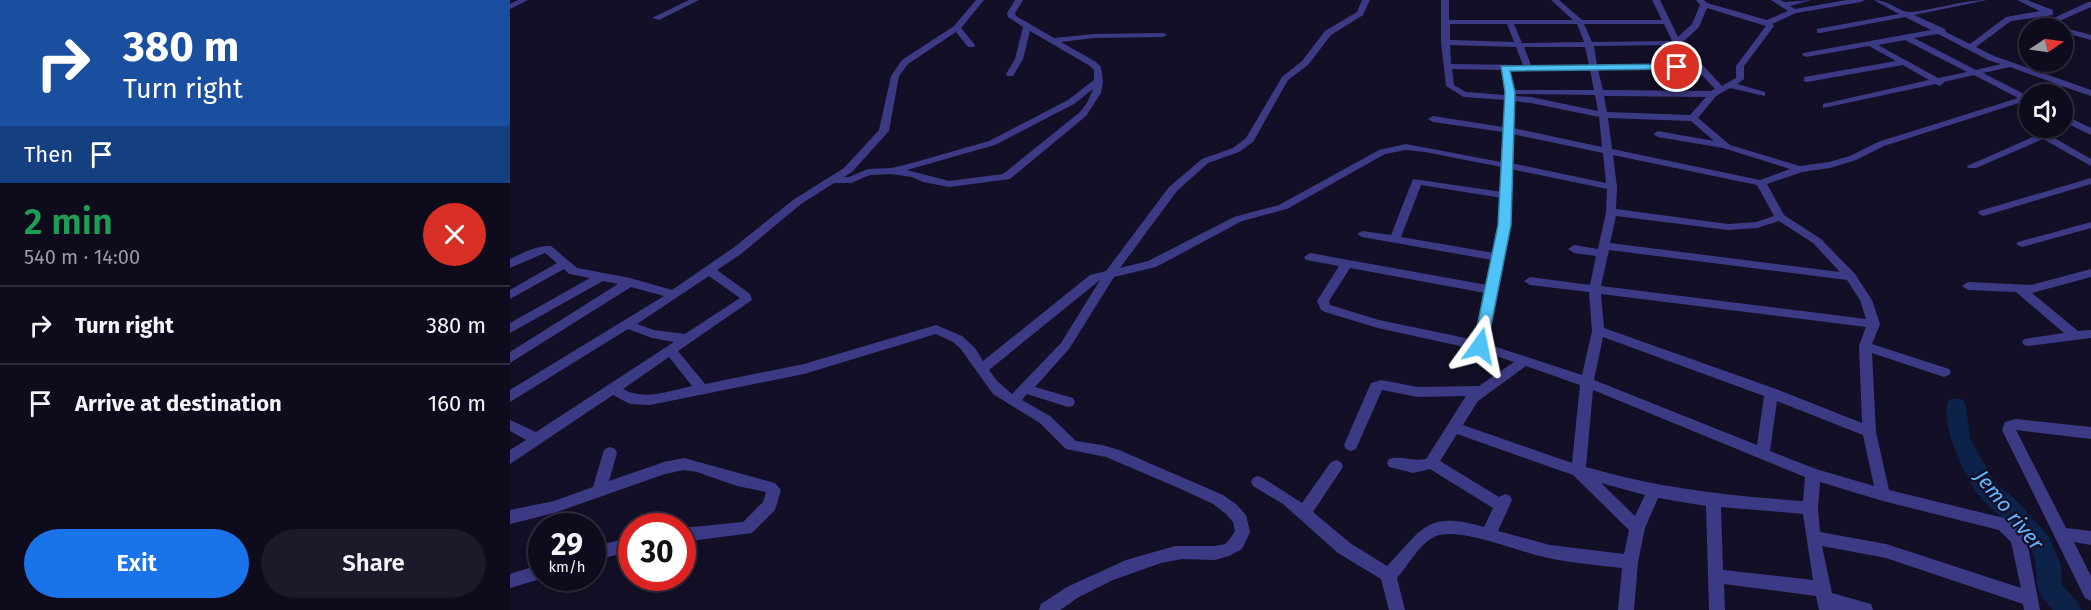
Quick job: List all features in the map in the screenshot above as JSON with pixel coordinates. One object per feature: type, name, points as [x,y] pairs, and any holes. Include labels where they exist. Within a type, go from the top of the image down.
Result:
[{"type":"street","points":[[510,7],[524,0]]},
{"type":"street","points":[[676,0],[693,1]]},
{"type":"street","points":[[510,397],[674,295],[737,251],[797,202],[848,170],[884,131],[898,68],[957,28],[980,0]]},
{"type":"street","points":[[833,180],[851,180],[868,172],[891,171],[914,174],[927,180],[949,184],[1006,177],[1083,114],[1094,102],[1098,69],[1012,17],[1011,13],[1019,0]]},
{"type":"street","points":[[1014,400],[1065,346],[1111,272],[1173,189],[1205,161],[1236,150],[1250,140],[1285,79],[1305,63],[1328,33],[1360,13],[1366,0]]},
{"type":"street","points":[[1445,0],[1448,83],[1458,91],[1509,95],[1717,92]]},
{"type":"street","points":[[1555,0],[1579,21],[1589,44],[1592,67],[1604,115],[1612,187],[1611,212],[1595,289],[1598,331],[1587,382],[1578,471]]},
{"type":"street","points":[[1656,0],[1677,43],[1717,92]]},
{"type":"street","points":[[1779,2],[1807,0]]},
{"type":"street","points":[[1445,42],[1519,45],[1677,43],[1696,25],[1702,3],[1768,23],[1794,11],[1861,0]]},
{"type":"street","points":[[1878,0],[2009,65],[2035,70],[2061,83],[2091,93]]},
{"type":"street","points":[[1918,0],[1936,9]]},
{"type":"street","points":[[1820,31],[1983,0]]},
{"type":"street","points":[[2021,0],[2062,18],[2091,4]]},
{"type":"street","points":[[656,18],[693,1]]},
{"type":"street","points":[[1779,2],[1794,11]]},
{"type":"street","points":[[1971,47],[2008,19],[2050,12]]},
{"type":"street","points":[[1444,22],[1667,22]]},
{"type":"street","points":[[1510,23],[1528,68]]},
{"type":"street","points":[[1693,118],[1717,92],[1740,79],[1740,66],[1765,34],[1770,26],[1768,23]]},
{"type":"street","points":[[1010,74],[1019,59],[1027,26]]},
{"type":"street","points":[[957,28],[971,45]]},
{"type":"street","points":[[1806,56],[1942,31]]},
{"type":"street","points":[[2073,34],[2091,38]]},
{"type":"street","points":[[1053,40],[1094,36],[1164,35]]},
{"type":"street","points":[[1907,38],[1976,74],[2019,93]]},
{"type":"street","points":[[1871,44],[1940,82]]},
{"type":"street","points":[[1807,79],[1904,62]]},
{"type":"street","points":[[1826,106],[2009,65]]},
{"type":"street","points":[[1447,66],[1698,67]]},
{"type":"street","points":[[1480,346],[1504,225],[1507,196],[1509,95],[1505,68]]},
{"type":"street","points":[[891,171],[992,143],[1071,102],[1098,81]]},
{"type":"street","points":[[1730,85],[1762,94]]},
{"type":"street","points":[[1509,95],[1604,115],[1693,118],[1727,147]]},
{"type":"street","points":[[1434,119],[1507,130],[1761,183],[1800,168],[1830,165],[1853,158],[1881,144],[2019,101]]},
{"type":"street","points":[[2073,120],[2091,121]]},
{"type":"street","points":[[2073,124],[2091,132]]},
{"type":"street","points":[[1659,134],[1727,147],[1800,168]]},
{"type":"street","points":[[1972,166],[2037,138]]},
{"type":"street","points":[[2049,138],[2091,163]]},
{"type":"street","points":[[983,368],[1088,281],[1111,272],[1152,264],[1238,219],[1283,207],[1382,152],[1406,147],[1425,149],[1612,187]]},
{"type":"street","points":[[1395,239],[1417,181],[1507,196]]},
{"type":"street","points":[[1983,213],[2091,181]]},
{"type":"street","points":[[1761,183],[1780,217],[1817,241],[1851,277],[1866,300],[1874,324],[1865,346],[1869,432],[1882,495]]},
{"type":"street","points":[[1611,212],[1728,227],[1757,225],[1780,217]]},
{"type":"street","points":[[2022,244],[2091,225]]},
{"type":"street","points":[[1362,234],[1497,257]]},
{"type":"street","points":[[510,264],[547,249],[573,271],[630,282],[674,295]]},
{"type":"street","points":[[1574,249],[1602,249],[1851,277]]},
{"type":"street","points":[[1310,257],[1491,290]]},
{"type":"street","points":[[1347,263],[1324,298],[1325,307],[1378,324],[1480,346],[1587,382],[1813,474],[1882,495],[1995,522],[2009,528],[2019,542],[2032,604]]},
{"type":"street","points":[[510,295],[564,264]]},
{"type":"street","points":[[510,458],[746,300],[746,297],[709,270]]},
{"type":"street","points":[[1968,286],[2021,290],[2091,273]]},
{"type":"street","points":[[510,329],[603,276]]},
{"type":"street","points":[[1530,280],[1874,324]]},
{"type":"street","points":[[510,358],[630,282]]},
{"type":"street","points":[[2021,290],[2087,335]]},
{"type":"street","points":[[626,324],[652,333],[688,339]]},
{"type":"street","points":[[612,389],[630,399],[642,401],[804,369],[936,329],[948,333],[967,345],[999,391],[1053,426],[1060,436],[1071,444],[1105,451],[1213,496],[1238,516],[1243,525],[1240,538],[1227,550],[1213,553],[1173,553],[1148,559],[1084,586],[1047,610]]},
{"type":"street","points":[[1598,331],[1771,393],[1869,432]]},
{"type":"street","points":[[2028,342],[2087,335]]},
{"type":"street","points":[[1865,346],[1944,372]]},
{"type":"street","points":[[671,351],[702,389]]},
{"type":"street","points":[[1394,463],[1410,468],[1420,468],[1431,464],[1453,427],[1479,391],[1523,362]]},
{"type":"street","points":[[1351,445],[1376,387],[1381,385],[1418,392],[1479,391]]},
{"type":"street","points":[[1026,388],[1068,402]]},
{"type":"street","points":[[1763,453],[1771,393]]},
{"type":"street","points":[[2091,433],[2016,424],[2010,426],[2008,430],[2091,593]]},
{"type":"street","points":[[510,425],[537,439]]},
{"type":"street","points":[[1453,427],[1578,471],[1654,491],[1713,501],[1810,508]]},
{"type":"street","points":[[599,492],[610,453]]},
{"type":"street","points":[[510,517],[599,492],[664,468],[684,464],[714,470],[737,480],[770,487],[774,490],[770,505],[747,528],[696,533]]},
{"type":"street","points":[[1431,464],[1504,502],[1489,533]]},
{"type":"street","points":[[1304,513],[1336,466]]},
{"type":"street","points":[[1578,471],[1637,528]]},
{"type":"street","points":[[1813,474],[1810,508],[1825,600]]},
{"type":"street","points":[[1258,482],[1304,513],[1344,548],[1388,575],[1397,610]]},
{"type":"street","points":[[1626,610],[1630,562],[1637,528],[1654,491]]},
{"type":"street","points":[[1713,501],[1717,610]]},
{"type":"street","points":[[1388,575],[1394,571],[1402,558],[1417,542],[1430,532],[1443,529],[1489,533],[1524,546],[1630,562]]},
{"type":"street","points":[[2061,534],[2091,538]]},
{"type":"street","points":[[1813,537],[1886,551],[2032,604]]},
{"type":"street","points":[[510,582],[528,576]]},
{"type":"street","points":[[1716,576],[1865,610]]},
{"type":"waterway","name":"Jemo river","points":[[1956,406],[1960,440],[1986,488],[2010,509],[2041,544],[2049,565],[2050,589],[2069,610]]},
{"type":"route","points":[[1480,346],[1504,225],[1507,196],[1506,164],[1510,92],[1505,68],[1677,67]]}]
